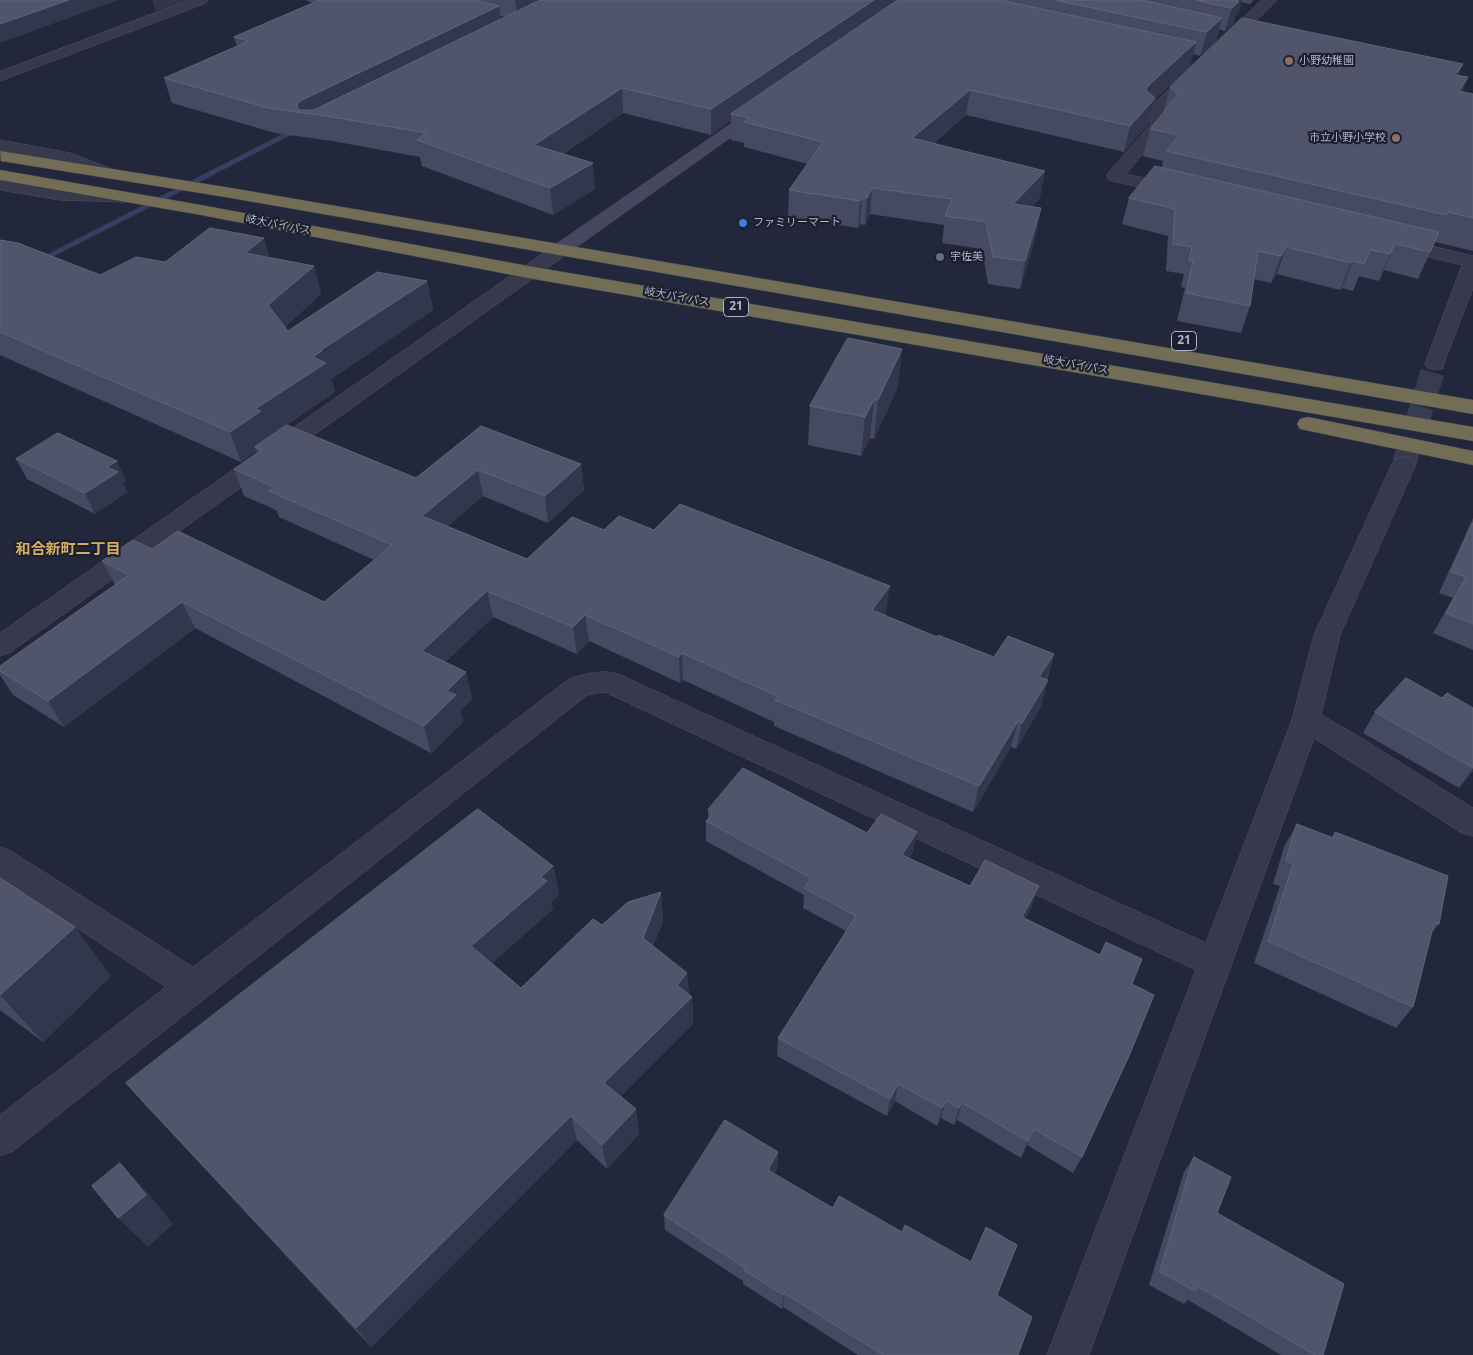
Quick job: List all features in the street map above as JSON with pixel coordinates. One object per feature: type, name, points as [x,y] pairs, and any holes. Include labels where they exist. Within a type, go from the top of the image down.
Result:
[{"type":"highway","name":"岐大バイパス","points":[[0,156],[1473,407]]},
{"type":"highway","name":"岐大バイパス","points":[[0,175],[528,272],[1473,434]]},
{"type":"highway","name":"21","points":[[895,307],[921,300],[1473,388]]},
{"type":"highway","name":"21","points":[[1024,356],[1057,372],[1473,458]]},
{"type":"street","points":[[0,77],[201,0]]},
{"type":"street","points":[[1193,195],[1115,176],[1161,122],[1150,115],[1270,0]]},
{"type":"street","points":[[1238,8],[1258,12]]},
{"type":"street","points":[[1212,34],[1230,38]]},
{"type":"street","points":[[0,646],[528,272],[779,97]]},
{"type":"street","points":[[0,146],[64,157],[106,173]]},
{"type":"street","points":[[0,185],[60,195],[124,197]]},
{"type":"street","points":[[1376,239],[1473,262],[1435,364]]},
{"type":"street","points":[[1068,1355],[1306,720],[1327,635],[1404,464]]},
{"type":"street","points":[[0,1138],[579,686],[608,681],[1215,963]]},
{"type":"street","points":[[1306,720],[1348,744],[1473,824]]},
{"type":"street","points":[[0,860],[194,987]]},
{"type":"building","points":[[0,0],[69,0],[0,24]]},
{"type":"building","points":[[320,0],[474,0],[499,6],[300,101],[297,105],[299,110],[314,110],[540,0],[874,0],[711,109],[622,88],[534,145],[593,163],[550,188],[417,140],[426,133],[268,108],[164,78],[249,41],[234,37]]},
{"type":"building","points":[[898,0],[1004,0],[1196,42],[1148,86],[1146,90],[1155,98],[1130,126],[970,90],[912,138],[1045,171],[1013,204],[1041,208],[1025,261],[993,257],[986,222],[945,216],[952,199],[872,188],[867,198],[862,198],[860,201],[789,190],[823,142],[744,122],[749,118],[731,114]]},
{"type":"building","points":[[1055,0],[1142,0],[1222,18],[1207,32]]},
{"type":"building","points":[[1196,0],[1235,0],[1239,1],[1232,8]]},
{"type":"building","points":[[1242,18],[1463,64],[1455,75],[1468,77],[1459,91],[1473,94],[1473,218],[1448,212],[1446,215],[1166,151],[1179,135],[1150,129],[1177,96],[1177,93],[1170,87]]},
{"type":"building","points":[[1155,166],[1439,232],[1430,252],[1395,244],[1390,254],[1370,250],[1364,264],[1353,261],[1351,263],[1286,247],[1281,256],[1258,251],[1250,306],[1186,293],[1193,261],[1189,260],[1192,247],[1173,244],[1175,209],[1129,198]]},
{"type":"building","points":[[210,228],[264,238],[245,253],[314,266],[268,305],[288,331],[377,272],[427,281],[321,350],[313,357],[326,363],[255,409],[261,411],[230,432],[0,332],[0,240],[18,243],[100,275],[136,257],[165,262]]},
{"type":"building","points":[[848,338],[902,349],[878,400],[874,400],[865,417],[810,406]]},
{"type":"building","points":[[287,425],[416,478],[481,426],[581,464],[545,496],[478,470],[422,516],[527,559],[572,517],[604,530],[619,516],[654,530],[680,504],[890,586],[872,610],[937,637],[938,635],[994,657],[1008,636],[1054,654],[1039,677],[1048,680],[1022,723],[1018,721],[979,786],[775,700],[777,696],[682,653],[679,657],[585,615],[573,627],[487,591],[422,651],[466,672],[447,691],[456,695],[424,726],[182,602],[48,701],[0,671],[0,666],[129,575],[102,561],[133,540],[152,549],[178,531],[324,602],[392,545],[269,491],[274,487],[234,469],[262,450],[255,447]]},
{"type":"building","points":[[58,433],[117,461],[107,467],[118,472],[85,493],[16,459]]},
{"type":"building","points":[[1473,523],[1473,624],[1446,613],[1466,577],[1451,572]]},
{"type":"building","points":[[1406,678],[1442,698],[1447,693],[1473,708],[1473,768],[1375,712]]},
{"type":"building","points":[[743,768],[867,833],[881,814],[917,832],[902,855],[970,886],[985,860],[1039,886],[1022,917],[1100,955],[1106,942],[1142,959],[1132,984],[1154,995],[1129,1056],[1082,1157],[1034,1129],[1028,1141],[962,1103],[959,1108],[946,1101],[942,1108],[898,1084],[890,1099],[778,1038],[856,916],[804,888],[811,878],[706,821],[712,815],[708,810]]},
{"type":"building","points":[[478,809],[553,866],[541,877],[547,881],[471,946],[521,988],[593,919],[602,925],[628,902],[661,892],[643,938],[687,973],[677,985],[692,997],[604,1083],[636,1109],[602,1145],[571,1116],[356,1328],[126,1083]]},
{"type":"building","points":[[1297,824],[1333,838],[1335,832],[1448,876],[1439,924],[1434,923],[1413,1007],[1268,941],[1293,864],[1286,861]]},
{"type":"building","points":[[0,878],[75,927],[0,995]]},
{"type":"building","points":[[725,1120],[778,1152],[768,1170],[833,1208],[839,1196],[902,1232],[905,1225],[971,1262],[986,1227],[1017,1245],[997,1295],[1032,1317],[1018,1355],[883,1355],[784,1293],[783,1295],[664,1215]]},
{"type":"building","points":[[1194,1157],[1231,1177],[1217,1213],[1344,1284],[1323,1355],[1315,1355],[1197,1286],[1195,1291],[1160,1272]]},
{"type":"building","points":[[120,1163],[146,1195],[118,1218],[92,1186]]},
{"type":"waterway","points":[[34,263],[301,128]]},
{"type":"tunnel","points":[[1434,368],[1435,364]]},
{"type":"tunnel","points":[[1404,464],[1434,367]]},
{"type":"place","name":"小野幼稚園","points":[[1289,61]]},
{"type":"place","name":"市立小野小学校","points":[[1396,138]]},
{"type":"place","name":"ファミリーマート","points":[[743,223]]},
{"type":"place","name":"宇佐美","points":[[940,257]]},
{"type":"district","name":"和合新町二丁目","points":[[68,550]]}]
